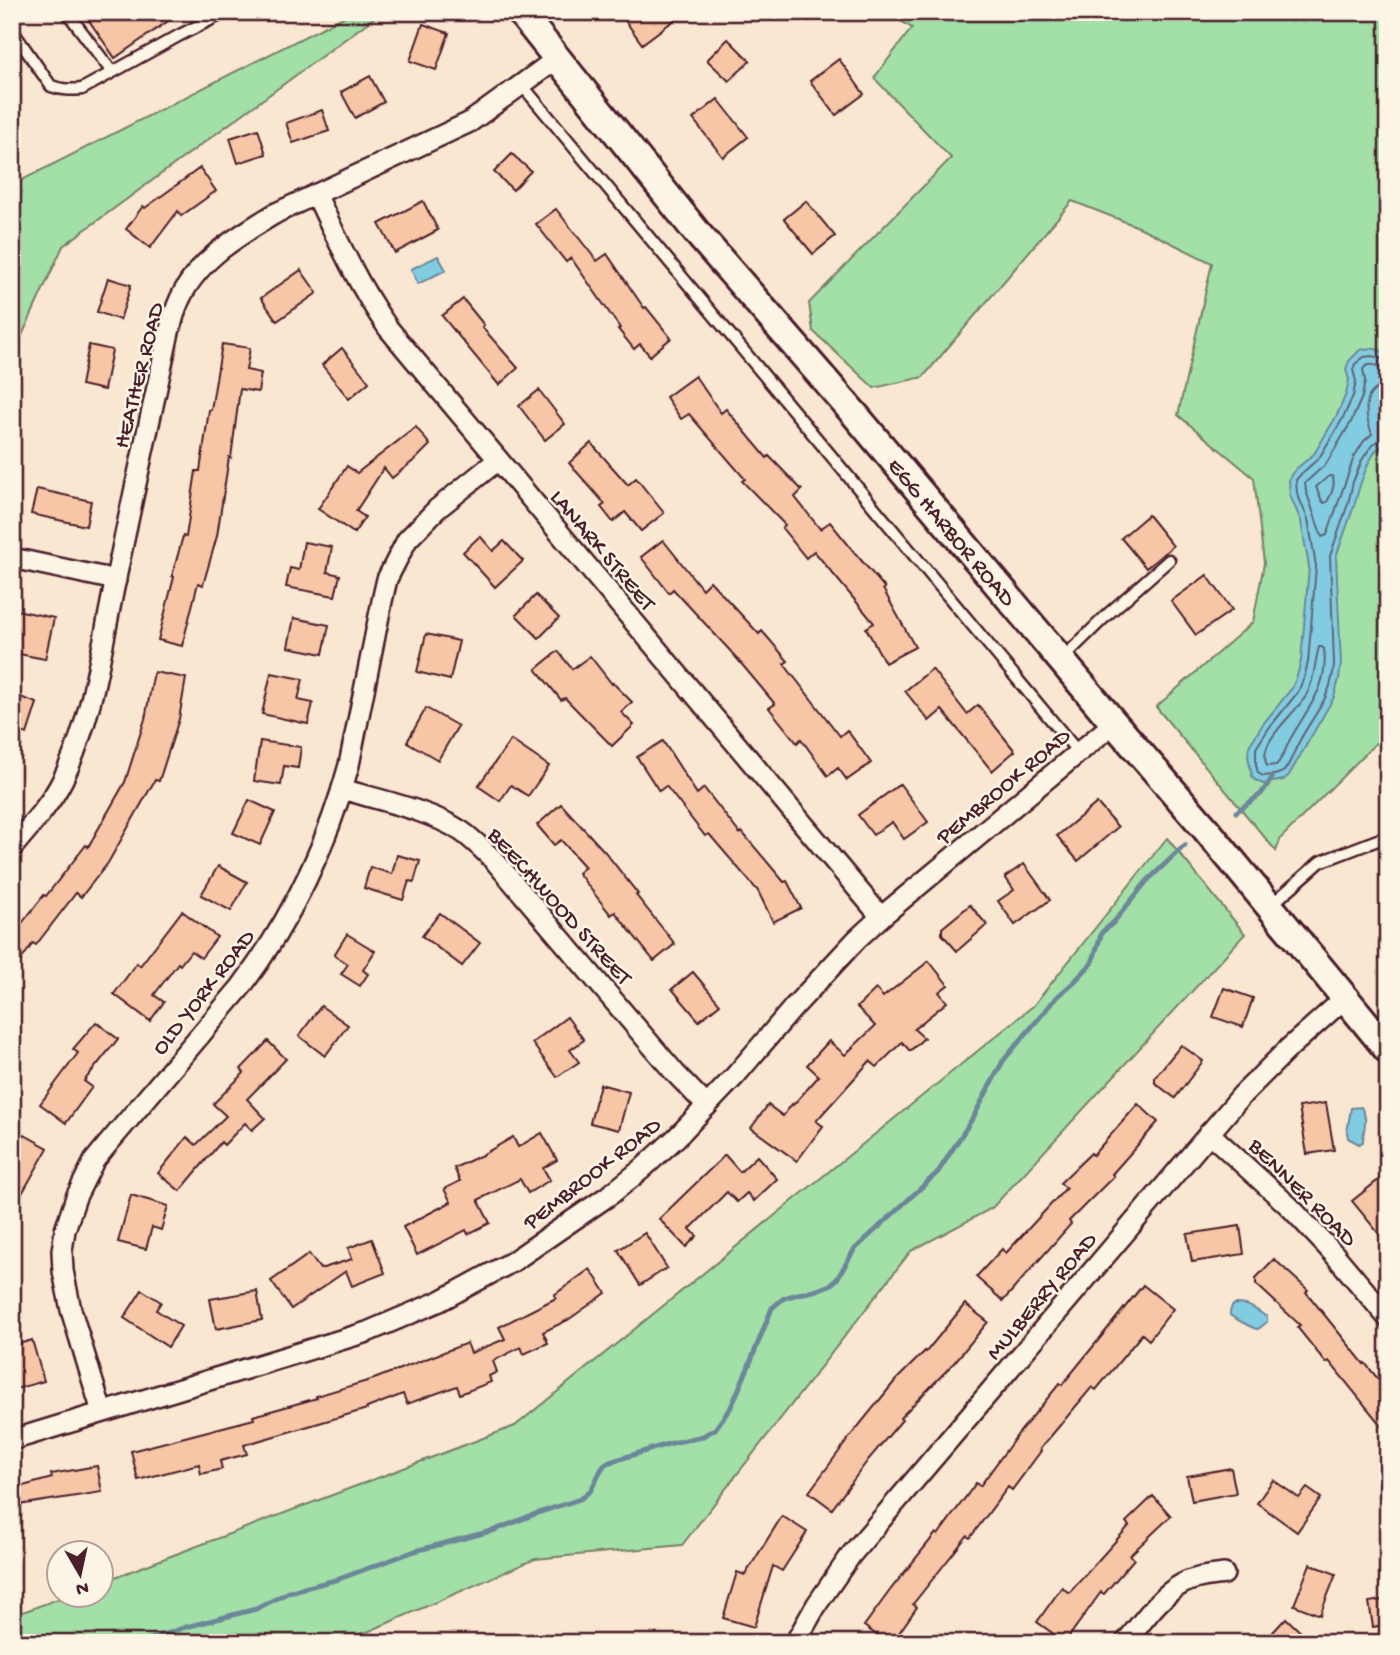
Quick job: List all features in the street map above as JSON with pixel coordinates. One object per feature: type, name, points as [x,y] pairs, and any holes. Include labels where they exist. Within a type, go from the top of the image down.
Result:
[{"type":"main road","name":"EGG HARBOR ROAD","points":[[520,12],[698,234],[857,417],[1205,828],[1388,1049]]},
{"type":"street","name":"HEATHER ROAD","points":[[12,848],[61,782],[72,760],[91,702],[169,332],[178,303],[191,280],[208,260],[276,213],[470,122],[558,58]]},
{"type":"street","name":"LANARK STREET","points":[[316,194],[348,265],[388,328],[881,917]]},
{"type":"street","name":"OLD YORK ROAD","points":[[102,1412],[71,1310],[63,1271],[65,1230],[83,1180],[107,1145],[241,987],[289,913],[323,843],[342,789],[387,579],[407,540],[437,509],[498,460]]},
{"type":"street","points":[[12,558],[116,580]]},
{"type":"street","name":"PEMBROOK ROAD","points":[[12,1440],[367,1332],[440,1301],[512,1262],[611,1194],[677,1138],[857,939],[1114,723]]},
{"type":"street","name":"BEECHWOOD STREET","points":[[342,789],[443,821],[477,844],[494,860],[675,1073],[707,1106]]},
{"type":"street","name":"MULBERRY ROAD","points":[[795,1643],[817,1604],[851,1555],[1209,1133],[1269,1068],[1345,998]]},
{"type":"street","name":"BENNER ROAD","points":[[1209,1133],[1290,1207],[1388,1318]]},
{"type":"street","points":[[1125,1643],[1164,1597],[1183,1583],[1203,1576],[1224,1574]]},
{"type":"lane","points":[[67,12],[112,72]]},
{"type":"lane","points":[[12,30],[51,86],[61,90],[82,89],[226,12]]},
{"type":"lane","points":[[522,85],[1078,752]]},
{"type":"lane","points":[[1061,660],[1169,560]]},
{"type":"lane","points":[[1269,906],[1320,862],[1388,836]]},
{"type":"green space","points":[[353,12],[382,12],[63,246],[12,357],[12,185]]},
{"type":"green space","points":[[886,12],[1388,12],[1388,731],[1281,838],[1276,851],[1156,707],[1253,622],[1264,563],[1254,478],[1178,415],[1212,263],[1141,228],[1072,201],[923,377],[874,388],[813,331],[809,303],[951,158],[874,78],[912,28]]},
{"type":"green space","points":[[1167,838],[1245,934],[992,1208],[911,1251],[682,1545],[535,1559],[365,1633],[317,1643],[12,1643],[12,1616],[46,1603],[46,1610],[116,1610],[116,1577],[515,1426],[1033,1006]]},
{"type":"water","points":[[438,256],[446,270],[418,284],[411,269]]},
{"type":"water","points":[[1371,348],[1388,354],[1388,397],[1381,411],[1383,420],[1388,421],[1388,445],[1376,450],[1368,464],[1336,557],[1341,663],[1339,679],[1334,697],[1289,775],[1283,780],[1263,784],[1252,776],[1249,746],[1292,688],[1301,661],[1309,567],[1301,521],[1290,495],[1289,480],[1296,469],[1314,454],[1337,415],[1346,394],[1349,380],[1346,369],[1349,361],[1360,350]]},
{"type":"water","points":[[1361,1107],[1365,1124],[1363,1142],[1359,1144],[1348,1138],[1347,1132],[1351,1108]]},
{"type":"water","points":[[1235,1304],[1252,1308],[1267,1317],[1267,1322],[1257,1329],[1230,1315]]},
{"type":"building","points":[[83,12],[181,12],[115,58]]},
{"type":"building","points":[[619,12],[685,12],[642,44]]},
{"type":"building","points":[[423,24],[449,33],[436,70],[410,61]]},
{"type":"building","points":[[728,39],[750,61],[729,81],[707,60]]},
{"type":"building","points":[[839,59],[864,94],[836,115],[810,81]]},
{"type":"building","points":[[370,76],[384,102],[355,118],[341,92]]},
{"type":"building","points":[[718,99],[748,137],[723,157],[693,119]]},
{"type":"building","points":[[322,110],[329,131],[293,143],[286,123]]},
{"type":"building","points":[[258,129],[266,154],[238,163],[230,138]]},
{"type":"building","points":[[512,154],[531,171],[513,190],[494,172]]},
{"type":"building","points":[[200,168],[216,191],[181,216],[178,211],[150,248],[126,229],[143,206],[145,208]]},
{"type":"building","points":[[423,201],[438,230],[395,253],[379,224]]},
{"type":"building","points":[[806,201],[835,236],[813,254],[784,219]]},
{"type":"building","points":[[556,209],[597,261],[607,254],[644,308],[646,307],[671,338],[650,356],[640,344],[634,349],[571,258],[566,262],[536,224]]},
{"type":"building","points":[[301,270],[317,293],[277,321],[261,298]]},
{"type":"building","points":[[108,278],[131,285],[120,320],[97,312]]},
{"type":"building","points":[[463,299],[484,325],[482,327],[518,368],[499,385],[442,316]]},
{"type":"building","points":[[222,344],[250,348],[246,370],[261,373],[258,392],[240,389],[217,536],[203,585],[198,583],[182,646],[158,640],[174,577],[172,576],[183,536],[186,537],[196,471],[200,471]]},
{"type":"building","points":[[89,345],[112,350],[104,390],[81,385]]},
{"type":"building","points":[[342,348],[369,382],[349,399],[322,365]]},
{"type":"building","points":[[695,376],[721,413],[726,409],[767,458],[769,456],[802,490],[795,497],[820,529],[830,522],[885,588],[883,589],[915,647],[885,663],[866,628],[874,623],[814,551],[806,558],[782,528],[785,525],[742,481],[745,479],[689,414],[681,419],[666,397]]},
{"type":"building","points":[[539,390],[565,424],[545,440],[519,406]]},
{"type":"building","points":[[416,427],[430,445],[392,478],[384,468],[356,511],[365,517],[354,533],[318,509],[347,466],[357,473]]},
{"type":"building","points":[[591,443],[628,485],[636,478],[664,513],[641,531],[625,512],[613,522],[601,507],[605,504],[569,463]]},
{"type":"building","points":[[37,489],[91,501],[86,526],[31,514]]},
{"type":"building","points":[[1148,515],[1173,546],[1146,568],[1121,538]]},
{"type":"building","points":[[480,536],[493,551],[504,541],[523,561],[495,587],[463,552]]},
{"type":"building","points":[[663,540],[702,589],[710,581],[759,634],[762,631],[788,661],[784,664],[840,736],[847,730],[871,763],[847,780],[838,768],[828,776],[801,739],[797,743],[769,708],[775,704],[734,655],[673,589],[669,593],[641,557]]},
{"type":"building","points":[[304,542],[332,547],[327,572],[340,575],[335,596],[286,587],[290,568],[299,570]]},
{"type":"building","points":[[1207,575],[1232,610],[1196,635],[1171,601]]},
{"type":"building","points":[[536,595],[559,618],[539,638],[516,615]]},
{"type":"building","points":[[12,609],[54,618],[45,659],[14,653],[17,638],[12,637]]},
{"type":"building","points":[[294,618],[329,625],[323,654],[288,647]]},
{"type":"building","points":[[426,634],[459,641],[450,680],[417,672]]},
{"type":"building","points":[[558,651],[572,669],[590,656],[612,684],[632,702],[621,712],[634,725],[612,746],[565,698],[561,700],[536,669]]},
{"type":"building","points":[[932,669],[967,714],[978,705],[1015,751],[992,771],[942,710],[929,721],[905,691]]},
{"type":"building","points":[[154,672],[186,678],[179,719],[159,781],[155,780],[108,863],[81,897],[76,893],[36,945],[33,943],[12,973],[12,936],[86,845],[88,847],[125,782],[145,719]]},
{"type":"building","points":[[271,673],[303,679],[298,700],[313,703],[308,724],[262,714]]},
{"type":"building","points":[[12,694],[37,703],[27,734],[12,729]]},
{"type":"building","points":[[426,708],[458,726],[438,760],[407,742]]},
{"type":"building","points":[[511,740],[549,766],[528,796],[511,785],[500,801],[478,786]]},
{"type":"building","points":[[260,741],[301,747],[298,768],[284,766],[281,785],[254,781]]},
{"type":"building","points":[[663,741],[697,794],[704,788],[740,834],[742,832],[784,882],[787,881],[801,908],[773,922],[758,891],[709,834],[705,836],[666,786],[659,791],[637,757]]},
{"type":"building","points":[[900,784],[928,822],[904,839],[892,822],[873,835],[858,815]]},
{"type":"building","points":[[249,800],[275,812],[260,845],[233,833]]},
{"type":"building","points":[[1097,803],[1118,827],[1078,861],[1057,836]]},
{"type":"building","points":[[561,804],[605,852],[675,944],[654,961],[615,912],[611,915],[578,873],[585,867],[561,840],[554,845],[537,825]]},
{"type":"building","points":[[397,855],[420,861],[414,882],[409,881],[403,900],[364,888],[370,867],[392,874]]},
{"type":"building","points":[[1024,864],[1050,900],[1015,925],[998,901],[1014,890],[1005,877]]},
{"type":"building","points":[[218,866],[247,882],[231,911],[201,895]]},
{"type":"building","points":[[970,905],[987,925],[957,951],[942,934],[942,928]]},
{"type":"building","points":[[182,911],[217,937],[201,958],[191,951],[180,965],[178,963],[154,995],[164,1002],[150,1021],[114,994],[137,963],[140,966]]},
{"type":"building","points":[[440,913],[480,943],[462,966],[422,936]]},
{"type":"building","points":[[347,934],[375,951],[363,970],[368,974],[360,986],[341,974],[348,964],[334,955]]},
{"type":"building","points":[[929,961],[948,985],[939,992],[947,1002],[914,1029],[924,1038],[910,1051],[902,1042],[877,1067],[870,1061],[816,1121],[823,1126],[797,1161],[751,1128],[768,1105],[783,1116],[819,1076],[807,1065],[829,1041],[845,1055],[875,1026],[857,1007],[876,989],[883,997]]},
{"type":"building","points":[[693,972],[720,1004],[699,1021],[672,989]]},
{"type":"building","points":[[1224,988],[1253,998],[1243,1027],[1213,1017]]},
{"type":"building","points":[[321,1006],[348,1025],[325,1056],[299,1036]]},
{"type":"building","points":[[567,1017],[584,1040],[570,1050],[579,1062],[557,1077],[532,1043]]},
{"type":"building","points":[[96,1022],[118,1039],[84,1081],[92,1087],[66,1123],[40,1104],[78,1053],[73,1049]]},
{"type":"building","points":[[268,1041],[286,1059],[247,1099],[265,1118],[252,1130],[245,1123],[224,1145],[221,1142],[180,1191],[158,1173],[187,1137],[196,1145],[226,1116],[213,1104],[244,1073],[241,1069]]},
{"type":"building","points":[[1181,1045],[1203,1061],[1175,1098],[1155,1083],[1155,1077]]},
{"type":"building","points":[[600,1084],[629,1092],[619,1130],[590,1123]]},
{"type":"building","points":[[1326,1103],[1334,1150],[1307,1154],[1299,1107]]},
{"type":"building","points":[[1138,1104],[1158,1122],[1112,1174],[1114,1176],[1069,1221],[1071,1224],[1003,1301],[976,1277],[1002,1249],[1006,1253],[1066,1188],[1060,1183],[1091,1153],[1093,1155]]},
{"type":"building","points":[[12,1128],[48,1148],[12,1211]]},
{"type":"building","points":[[542,1133],[557,1160],[543,1168],[550,1180],[528,1193],[520,1179],[478,1200],[490,1223],[468,1234],[466,1230],[417,1255],[403,1227],[451,1202],[444,1189],[460,1181],[454,1168],[513,1137],[518,1147]]},
{"type":"building","points":[[725,1155],[740,1172],[757,1156],[777,1179],[754,1201],[747,1193],[737,1202],[727,1192],[690,1229],[697,1236],[686,1247],[659,1219]]},
{"type":"building","points":[[1381,1178],[1388,1186],[1388,1245],[1352,1201]]},
{"type":"building","points":[[131,1195],[168,1206],[161,1230],[152,1227],[146,1249],[118,1242]]},
{"type":"building","points":[[1240,1226],[1244,1254],[1192,1262],[1187,1234]]},
{"type":"building","points":[[645,1233],[667,1268],[640,1285],[618,1250]]},
{"type":"building","points":[[372,1239],[385,1273],[352,1286],[346,1271],[291,1309],[271,1281],[309,1254],[320,1269],[352,1259],[348,1248]]},
{"type":"building","points":[[1274,1259],[1308,1290],[1306,1292],[1388,1391],[1388,1434],[1329,1361],[1326,1363],[1297,1327],[1300,1325],[1256,1284],[1256,1278]]},
{"type":"building","points":[[590,1269],[606,1293],[568,1320],[543,1332],[548,1343],[524,1354],[521,1347],[493,1361],[497,1372],[489,1376],[491,1382],[460,1394],[457,1386],[407,1404],[403,1394],[367,1409],[244,1445],[247,1454],[220,1461],[222,1469],[201,1474],[199,1464],[138,1480],[131,1451],[254,1419],[253,1416],[374,1379],[467,1343],[471,1353],[505,1339],[499,1327],[556,1298],[554,1295]]},
{"type":"building","points":[[1143,1285],[1173,1309],[1149,1340],[1142,1334],[1096,1390],[1092,1387],[1040,1449],[1012,1490],[1008,1487],[970,1538],[967,1536],[913,1604],[917,1607],[892,1643],[864,1626],[936,1533],[938,1535],[976,1483],[980,1486],[1018,1434],[1060,1383],[1062,1385]]},
{"type":"building","points":[[142,1290],[161,1302],[156,1310],[181,1326],[168,1347],[124,1318]]},
{"type":"building","points":[[257,1291],[262,1320],[216,1329],[210,1299]]},
{"type":"building","points":[[965,1304],[988,1322],[953,1364],[900,1418],[902,1420],[832,1509],[809,1492],[895,1381],[926,1352]]},
{"type":"building","points":[[32,1340],[44,1381],[12,1390],[12,1346]]},
{"type":"building","points":[[97,1466],[102,1492],[12,1506],[12,1489],[52,1478],[51,1474]]},
{"type":"building","points":[[1231,1468],[1236,1493],[1192,1501],[1187,1476]]},
{"type":"building","points":[[1273,1480],[1299,1498],[1307,1488],[1321,1498],[1297,1532],[1257,1503]]},
{"type":"building","points":[[1153,1496],[1171,1516],[1130,1555],[1134,1559],[1104,1594],[1101,1592],[1065,1642],[1037,1622],[1062,1587],[1069,1593],[1129,1526],[1126,1522]]},
{"type":"building","points":[[782,1516],[807,1532],[782,1571],[773,1566],[754,1627],[723,1618],[737,1572],[745,1575]]},
{"type":"building","points":[[1310,1564],[1336,1574],[1320,1615],[1294,1605]]},
{"type":"building","points":[[1388,1599],[1388,1624],[1373,1627],[1369,1602]]},
{"type":"building","points":[[1286,1618],[1312,1643],[1263,1643]]},
{"type":"waterway","points":[[1236,812],[1261,794],[1272,778]]},
{"type":"waterway","points":[[139,1643],[186,1627],[256,1609],[289,1592],[339,1579],[415,1551],[495,1530],[580,1499],[591,1490],[605,1464],[703,1436],[715,1429],[731,1407],[772,1308],[784,1298],[830,1285],[837,1279],[854,1250],[938,1172],[974,1116],[1003,1061],[1056,998],[1092,963],[1102,932],[1113,923],[1147,881],[1185,845]]}]
